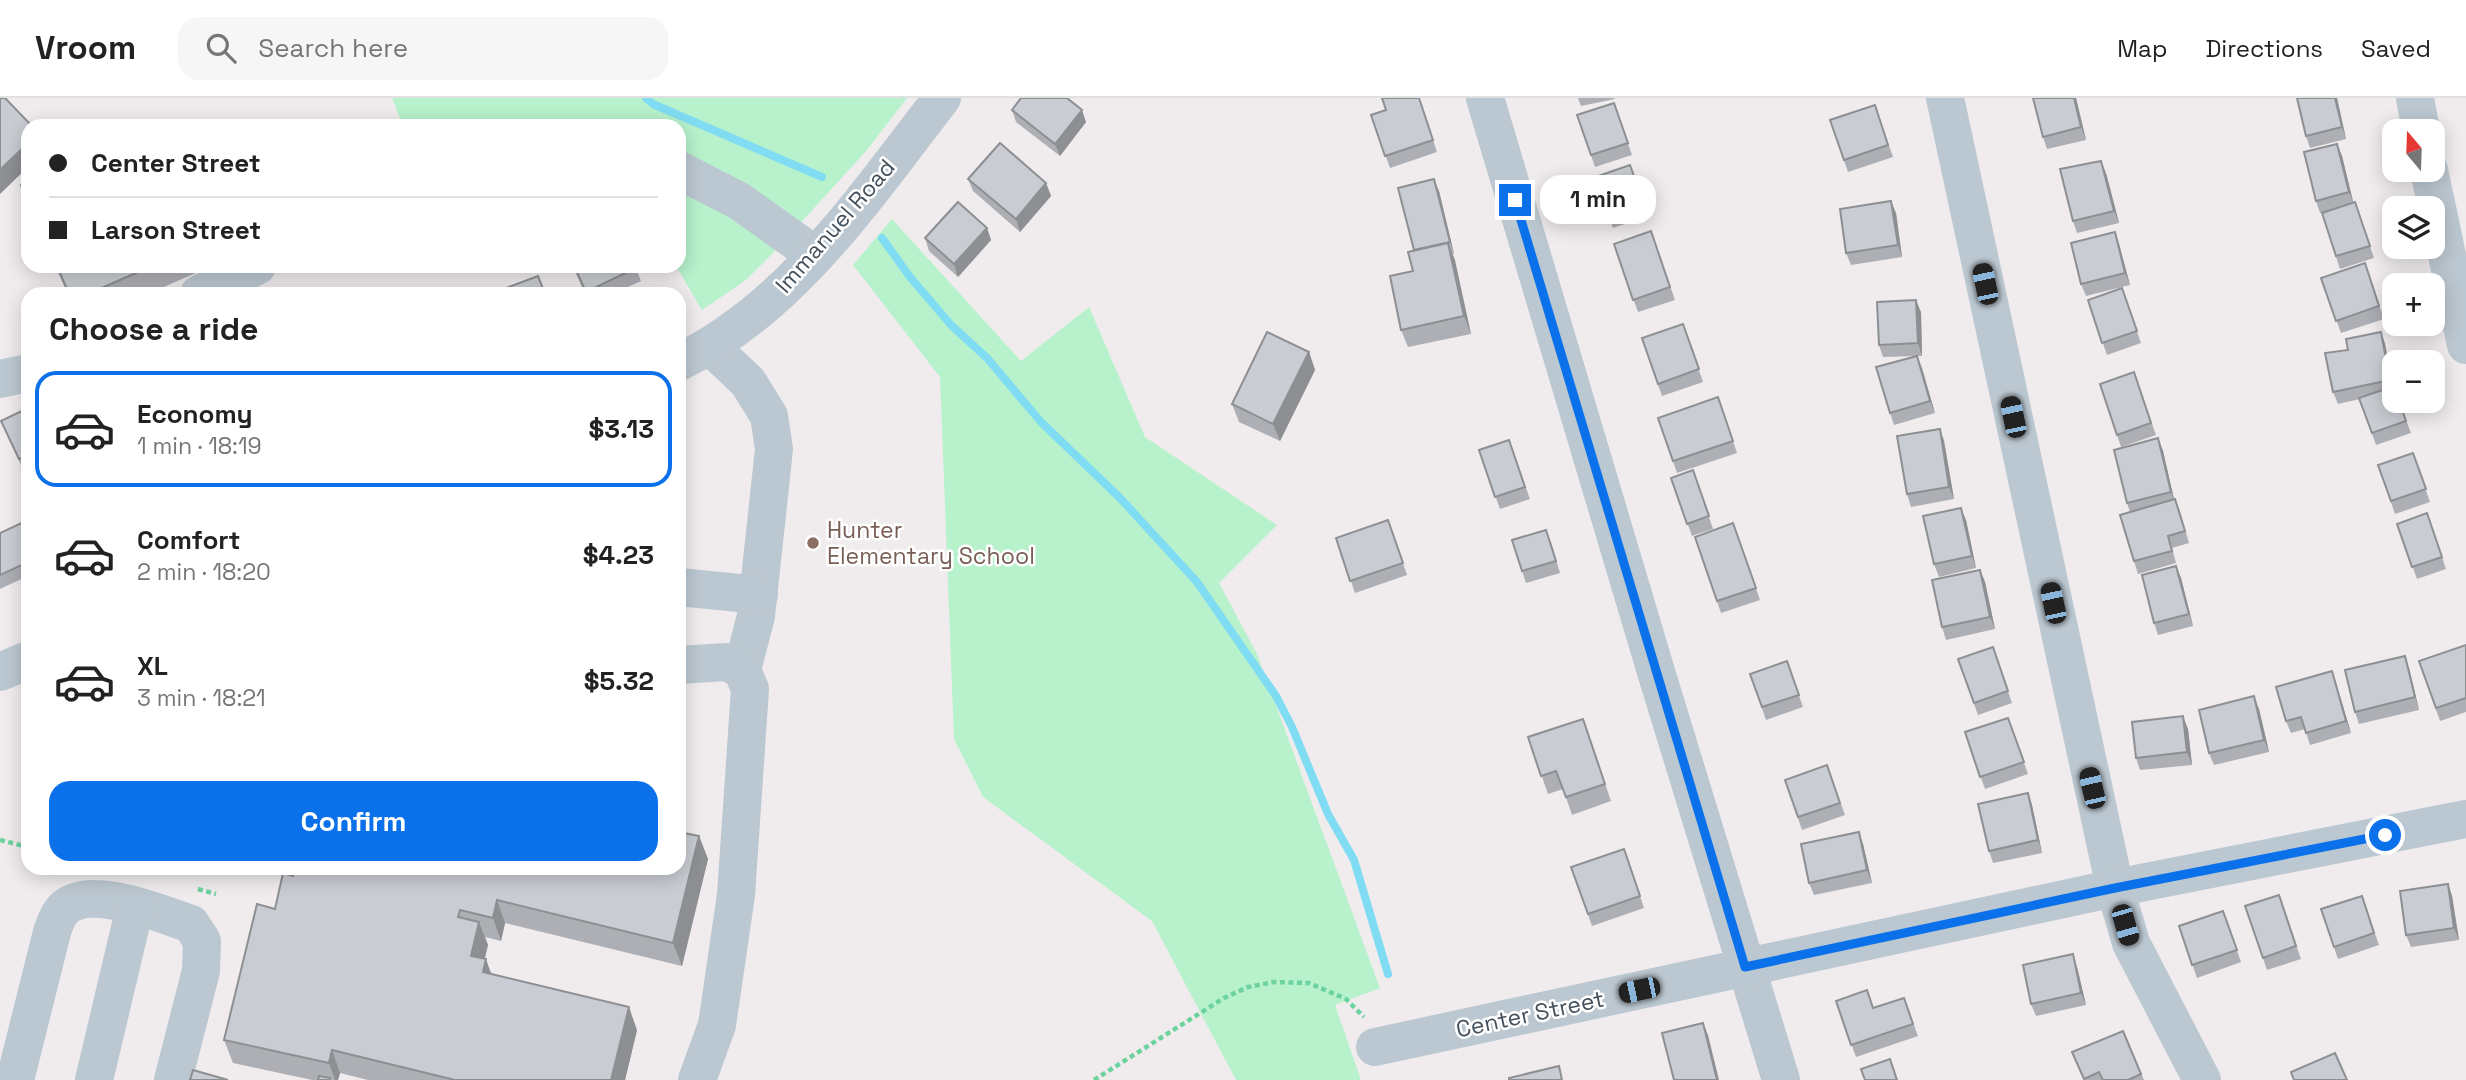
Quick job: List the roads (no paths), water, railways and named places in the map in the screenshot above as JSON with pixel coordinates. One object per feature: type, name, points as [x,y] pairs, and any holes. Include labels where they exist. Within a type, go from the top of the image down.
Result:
[{"type":"street","name":"Immanuel Road","points":[[695,354],[773,298],[864,197],[942,98]]},
{"type":"street","points":[[1485,98],[1781,1080]]},
{"type":"street","points":[[1945,98],[2115,888],[2131,943],[2202,1080]]},
{"type":"street","points":[[2414,98],[2418,119]]},
{"type":"street","points":[[686,174],[739,201],[814,255]]},
{"type":"street","points":[[2432,182],[2466,345]]},
{"type":"street","points":[[214,287],[242,273]]},
{"type":"street","points":[[695,354],[748,382],[769,416],[774,449],[756,616],[742,670],[750,689],[736,895],[717,1026],[697,1080]]},
{"type":"street","points":[[0,379],[21,374]]},
{"type":"street","points":[[686,588],[759,595]]},
{"type":"street","points":[[686,665],[727,662],[742,670]]},
{"type":"street","points":[[0,672],[21,663]]},
{"type":"street","name":"Center Street","points":[[1375,1047],[2115,888],[2466,819]]},
{"type":"street","points":[[15,1080],[52,932],[61,910],[84,898],[109,899],[191,924],[202,941],[201,971],[173,1080]]},
{"type":"street","points":[[94,1080],[135,906]]},
{"type":"waterway","points":[[646,98],[653,104],[822,177]]},
{"type":"waterway","points":[[882,238],[910,277],[951,325],[987,358],[1041,422],[1120,498],[1197,582],[1276,696],[1292,727],[1328,814],[1354,860],[1388,974]]},
{"type":"place","name":"Hunter Elementary School","points":[[813,543]]}]
